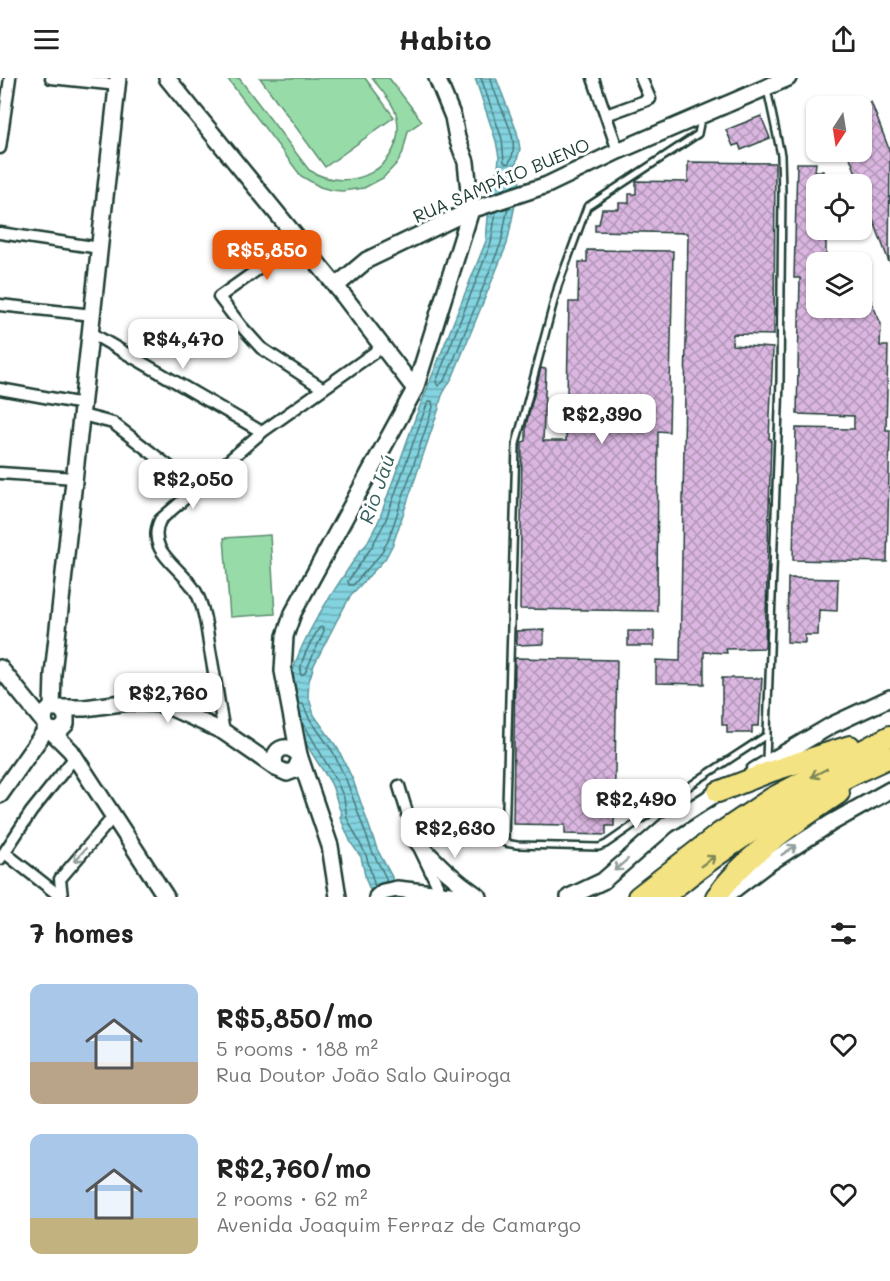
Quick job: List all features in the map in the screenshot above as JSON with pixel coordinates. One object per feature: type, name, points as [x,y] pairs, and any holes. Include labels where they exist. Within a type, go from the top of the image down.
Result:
[{"type":"highway","points":[[718,792],[772,771],[890,735]]},
{"type":"highway","points":[[638,897],[720,832],[772,798],[890,735]]},
{"type":"highway","points":[[663,897],[697,869],[765,822],[838,780],[889,758]]},
{"type":"highway","points":[[716,897],[726,883],[764,845],[889,758]]},
{"type":"street","points":[[0,148],[10,78]]},
{"type":"street","points":[[51,78],[118,81],[52,689],[53,719]]},
{"type":"street","points":[[167,78],[336,286],[415,389]]},
{"type":"street","points":[[339,896],[330,846],[299,757],[292,726],[283,671],[285,636],[293,613],[415,389],[471,210],[466,162],[457,138],[453,117],[437,78]]},
{"type":"street","points":[[593,78],[618,151]]},
{"type":"street","points":[[606,115],[650,99],[641,78]]},
{"type":"street","name":"RUA SAMPÁIO BUENO","points":[[336,286],[367,260],[471,210],[548,185],[764,83],[788,78]]},
{"type":"street","points":[[0,233],[100,248]]},
{"type":"street","points":[[298,241],[219,297],[261,348],[322,388]]},
{"type":"street","points":[[0,305],[93,315]]},
{"type":"street","points":[[91,333],[262,432]]},
{"type":"street","points":[[224,732],[200,601],[183,575],[156,544],[155,531],[160,520],[262,432],[382,347]]},
{"type":"street","points":[[0,389],[82,410],[113,423],[197,488]]},
{"type":"street","points":[[0,473],[75,478]]},
{"type":"street","points":[[0,668],[29,700],[53,719],[73,754],[166,897]]},
{"type":"street","points":[[29,700],[45,696],[52,689]]},
{"type":"street","points":[[569,897],[603,880],[667,825],[718,792],[832,725],[890,698]]},
{"type":"street","points":[[0,795],[53,719],[85,708],[129,702],[163,704],[224,732],[311,789]]},
{"type":"street","points":[[281,770],[273,759],[292,726]]},
{"type":"street","points":[[249,749],[278,750],[289,747],[299,757]]},
{"type":"street","points":[[61,897],[3,856],[31,812],[73,754]]},
{"type":"street","points":[[281,770],[295,770],[299,757]]},
{"type":"street","points":[[399,786],[415,839],[439,895]]},
{"type":"street","points":[[724,897],[766,865],[831,823],[890,790]]},
{"type":"street","points":[[61,897],[60,879],[113,817]]},
{"type":"street","points":[[415,839],[456,882],[479,897]]},
{"type":"street","points":[[377,897],[382,892],[397,889],[468,897]]},
{"type":"lane","points":[[764,83],[781,155],[782,193],[780,393],[766,764]]},
{"type":"lane","points":[[701,114],[698,134],[587,207],[558,286],[516,444],[505,843],[588,846],[606,844],[767,735]]},
{"type":"green space","points":[[227,78],[239,78],[309,170],[325,177],[341,180],[357,178],[372,172],[384,163],[393,150],[397,135],[397,117],[390,101],[372,78],[389,78],[422,121],[408,131],[398,162],[383,178],[364,188],[331,190],[320,187],[301,176]]},
{"type":"green space","points":[[260,78],[365,78],[394,117],[325,167]]},
{"type":"green space","points":[[270,535],[275,614],[230,617],[224,538]]},
{"type":"water","points":[[475,78],[496,78],[517,132],[520,149],[515,167],[520,170],[521,175],[507,244],[453,376],[441,398],[393,544],[385,559],[351,595],[314,665],[309,681],[308,695],[314,715],[338,749],[353,780],[377,849],[392,877],[392,897],[373,897],[366,880],[361,857],[351,843],[340,817],[342,814],[331,784],[301,733],[294,709],[291,684],[294,669],[308,634],[341,580],[366,545],[379,520],[416,416],[486,241],[491,183],[498,168],[499,157]]},
{"type":"building","points":[[872,105],[890,152],[889,262],[872,216],[872,174],[856,174],[852,162],[872,162]]},
{"type":"building","points":[[761,116],[770,138],[741,150],[739,144],[733,146],[726,130]]},
{"type":"building","points":[[688,162],[775,163],[774,335],[733,334],[732,345],[773,348],[765,648],[726,649],[727,653],[704,652],[704,684],[656,683],[656,660],[680,661],[688,233],[595,231],[595,224],[599,224],[602,209],[619,209],[619,203],[629,203],[629,194],[636,194],[636,181],[688,182]]},
{"type":"building","points":[[797,163],[816,163],[815,171],[823,171],[823,174],[806,174],[806,240],[826,240],[826,252],[806,252],[806,318],[872,318],[872,303],[881,324],[880,346],[888,346],[886,430],[890,430],[887,562],[793,560],[796,428],[854,429],[854,416],[797,414],[800,278],[794,278]]},
{"type":"building","points":[[587,250],[673,251],[669,432],[658,431],[657,611],[520,609],[522,442],[526,441],[526,425],[541,368],[546,369],[543,441],[566,441],[569,302],[578,302],[579,262],[587,262]]},
{"type":"building","points":[[788,578],[838,579],[837,611],[819,610],[818,635],[805,635],[805,643],[787,642]]},
{"type":"building","points":[[544,630],[544,644],[517,645],[516,631]]},
{"type":"building","points":[[628,631],[654,631],[654,646],[628,646]]},
{"type":"building","points":[[515,658],[617,660],[614,826],[606,826],[606,835],[565,834],[565,825],[513,824]]},
{"type":"building","points":[[722,678],[762,678],[759,726],[752,726],[752,733],[727,733],[727,725],[722,725]]},
{"type":"water label","name":"Rio Jaú","points":[[376,489]]}]
